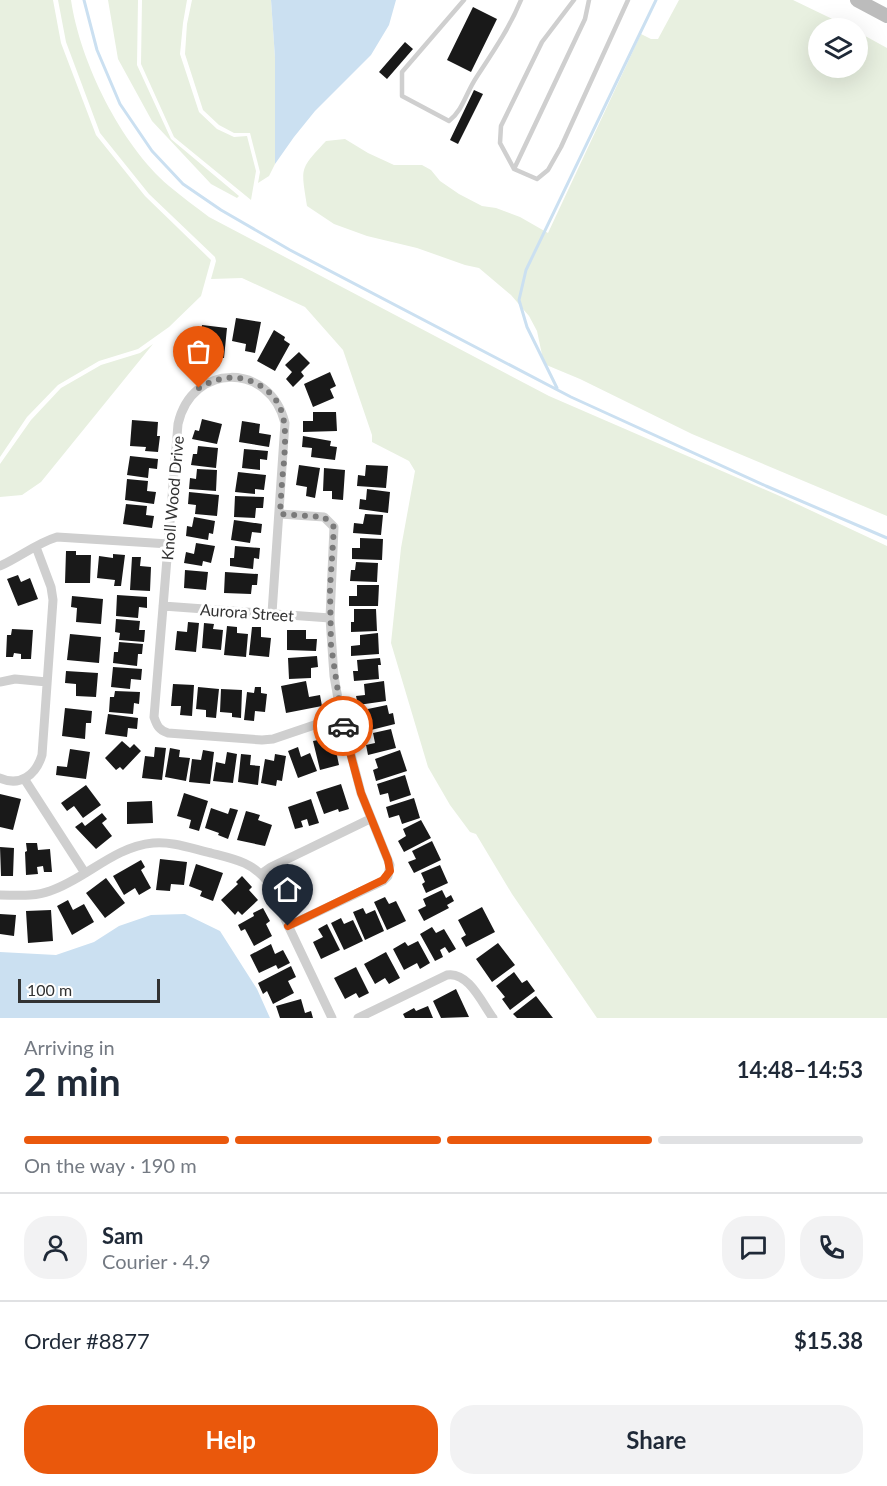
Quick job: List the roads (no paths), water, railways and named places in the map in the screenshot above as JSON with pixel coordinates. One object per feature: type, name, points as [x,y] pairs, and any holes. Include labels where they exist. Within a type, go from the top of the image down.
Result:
[{"type":"main road","points":[[857,0],[873,4],[887,16]]},
{"type":"street","name":"Knoll Wood Drive","points":[[272,613],[286,431],[280,407],[263,387],[248,380],[231,377],[214,380],[193,393],[180,415],[154,717],[156,725],[164,731],[273,740],[341,716]]},
{"type":"street","points":[[280,514],[324,517],[334,527],[330,618],[333,665],[341,716],[351,760],[370,819],[390,865],[388,876],[383,880],[288,926]]},
{"type":"street","points":[[0,566],[45,540],[61,536],[169,544]]},
{"type":"street","points":[[0,778],[9,781],[25,780],[35,771],[42,756],[53,600],[51,587],[36,547]]},
{"type":"street","name":"Aurora Street","points":[[164,606],[330,618]]},
{"type":"street","points":[[0,682],[15,679],[47,682]]},
{"type":"street","points":[[25,780],[85,873]]},
{"type":"street","points":[[261,874],[370,819]]},
{"type":"street","points":[[0,895],[48,892],[63,886],[128,849],[141,845],[162,843],[241,860],[267,881],[332,1018]]},
{"type":"street","points":[[358,1018],[452,974],[458,975],[467,982],[493,1018]]},
{"type":"lane","points":[[464,0],[402,72],[402,96],[449,121],[458,114],[475,79],[495,52],[521,0]]},
{"type":"lane","points":[[574,0],[542,42],[501,126],[500,143],[514,169],[537,180],[548,170],[561,147],[628,0]]},
{"type":"lane","points":[[514,169],[585,20],[589,0]]},
{"type":"water","points":[[271,0],[396,0],[389,25],[371,55],[315,111],[275,164],[275,58]]},
{"type":"water","points":[[185,914],[220,931],[257,989],[270,1018],[0,1018],[0,952],[56,955],[94,942],[119,926],[151,915]]},
{"type":"waterway","points":[[84,0],[97,50],[120,104],[152,151],[183,184],[221,210],[290,250],[571,397],[766,486],[887,538]]},
{"type":"waterway","points":[[557,388],[527,327],[519,300],[526,270],[656,0]]}]
